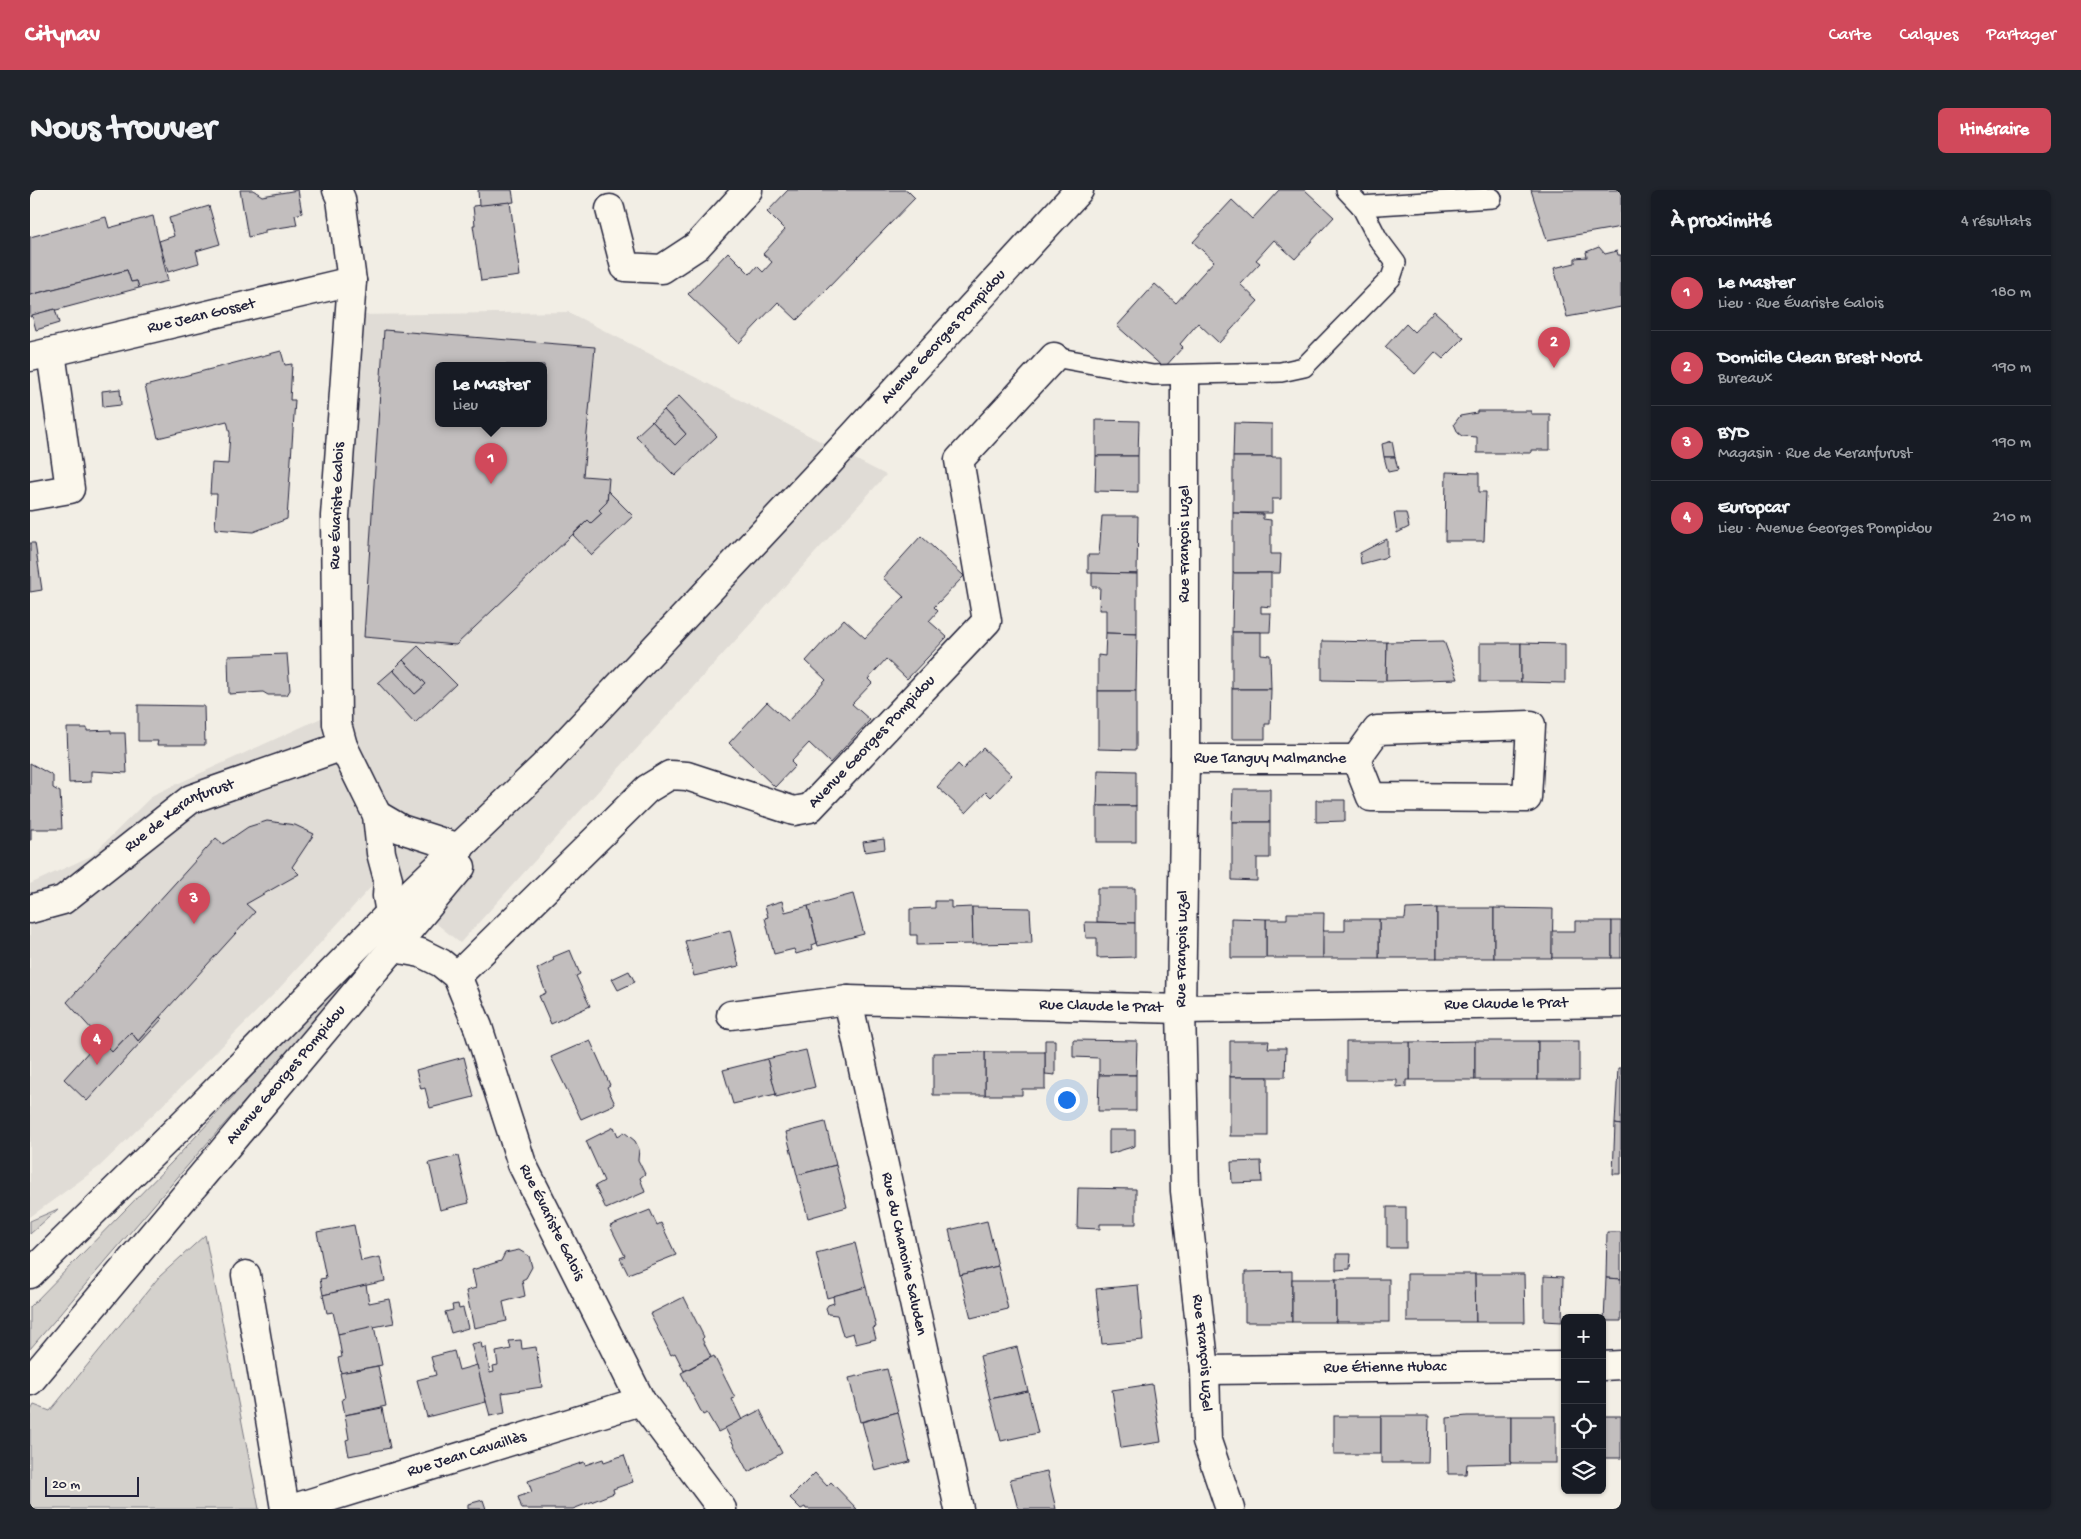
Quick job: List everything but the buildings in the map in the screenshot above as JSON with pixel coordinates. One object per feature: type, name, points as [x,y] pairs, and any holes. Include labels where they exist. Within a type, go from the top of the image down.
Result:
[{"type":"street","name":"Rue Évariste Galois","points":[[337,190],[352,281],[335,516],[337,724],[343,746],[378,815],[381,853],[388,879],[387,896],[390,913]]},
{"type":"street","points":[[610,208],[625,267],[662,270],[697,246],[748,190]]},
{"type":"street","name":"Avenue Georges Pompidou","points":[[30,1274],[201,1106],[390,913],[542,768],[822,470],[1079,190]]},
{"type":"street","points":[[1060,210],[1092,190]]},
{"type":"street","name":"Rue Jean Gosset","points":[[30,496],[70,489],[40,355],[352,281]]},
{"type":"street","name":"Avenue Georges Pompidou","points":[[457,976],[647,790],[670,776],[687,776],[794,811],[810,808],[987,621],[958,460],[1054,357]]},
{"type":"street","name":"Rue François Luzel","points":[[1185,384],[1185,758],[1182,1009],[1185,1191],[1205,1370],[1207,1441],[1230,1509]]},
{"type":"street","name":"Rue Tanguy Malmanche","points":[[1530,725],[1527,798],[1371,797],[1356,760],[1377,730],[1530,725]]},
{"type":"street","name":"Rue de Keranfurust","points":[[30,909],[63,900],[191,799],[343,746]]},
{"type":"street","name":"Rue Tanguy Malmanche","points":[[1185,758],[1356,760]]},
{"type":"street","name":"Avenue Georges Pompidou","points":[[30,1381],[394,948],[542,768]]},
{"type":"street","points":[[378,815],[401,829],[460,848]]},
{"type":"street","points":[[394,948],[421,953],[441,963],[457,976]]},
{"type":"street","name":"Rue Évariste Galois","points":[[457,976],[478,1027],[522,1164],[641,1401],[722,1509]]},
{"type":"street","name":"Rue Claude le Prat","points":[[732,1015],[848,1000],[1182,1009],[1621,1003]]},
{"type":"street","name":"Rue du Chanoine Saluden","points":[[848,1000],[959,1509]]},
{"type":"street","points":[[246,1276],[285,1509]]},
{"type":"street","name":"Rue Étienne Hubac","points":[[1205,1370],[1561,1366]]},
{"type":"street","points":[[1606,1366],[1621,1366]]},
{"type":"street","name":"Rue Jean Cavaillès","points":[[291,1509],[641,1401]]},
{"type":"lane","points":[[1054,357],[1153,375],[1281,372],[1304,367],[1392,278],[1396,263],[1378,239],[1361,206],[1346,190]]},
{"type":"lane","points":[[1361,206],[1492,198]]},
{"type":"shaded area","points":[[568,312],[886,475],[460,943],[380,877],[275,993],[99,1167],[30,1217],[30,884],[91,856],[153,795],[343,708],[357,315]]},
{"type":"shaded area","points":[[476,841],[195,1157],[30,1349],[30,1307],[172,1162],[426,889]]},
{"type":"shaded area","points":[[58,1209],[30,1234],[30,1221]]},
{"type":"shaded area","points":[[205,1235],[259,1509],[30,1509],[30,1412],[34,1405],[50,1411],[159,1277]]},
{"type":"place","name":"Domicile Clean Brest Nord","points":[[1554,368]]},
{"type":"place","name":"Le Master","points":[[491,484]]},
{"type":"place","name":"BYD","points":[[194,924]]},
{"type":"place","name":"Europcar","points":[[97,1065]]}]
